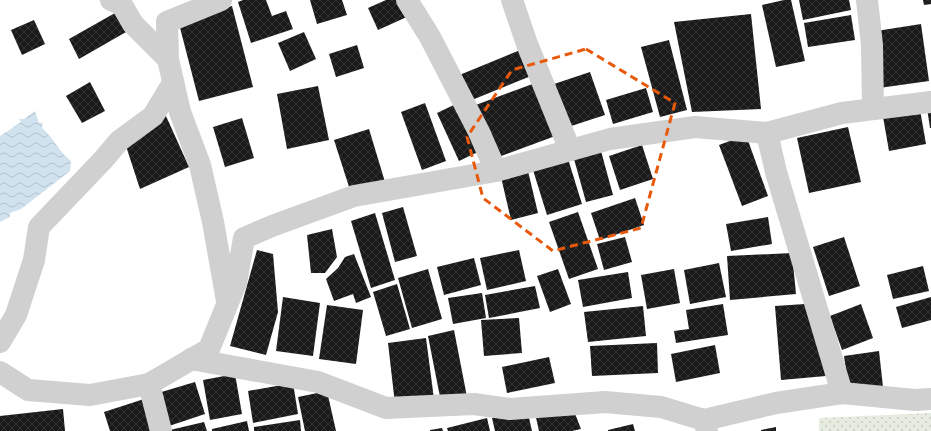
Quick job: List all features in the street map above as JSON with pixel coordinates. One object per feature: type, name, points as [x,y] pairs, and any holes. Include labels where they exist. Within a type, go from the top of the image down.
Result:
[{"type":"street","points":[[111,0],[122,5],[133,24],[168,60]]},
{"type":"street","points":[[221,0],[167,22],[168,60],[180,112],[200,165],[213,222],[227,305]]},
{"type":"street","points":[[407,0],[430,37],[479,132],[496,170]]},
{"type":"street","points":[[512,0],[527,44],[570,150]]},
{"type":"street","points":[[868,0],[872,45],[873,109]]},
{"type":"street","points":[[0,342],[16,315],[34,260],[39,226],[103,160],[119,141],[153,116],[173,83]]},
{"type":"street","points":[[0,372],[28,390],[90,395],[149,384],[209,349],[236,283],[244,238],[272,226],[354,196],[496,170],[610,138],[695,127],[767,133],[842,113],[931,102]]},
{"type":"street","points":[[767,133],[776,172],[842,393]]},
{"type":"street","points":[[191,359],[318,382],[386,408],[474,404],[510,409],[605,402],[661,407],[705,425],[776,403],[842,393],[915,400],[931,399]]},
{"type":"street","points":[[149,384],[161,431]]},
{"type":"highlighted area","points":[[586,49],[675,103],[641,228],[553,251],[483,198],[467,137],[512,70]]},
{"type":"shaded area","points":[[931,413],[931,431],[819,431],[819,418]]},
{"type":"water","points":[[35,111],[39,123],[43,123],[42,128],[71,161],[70,171],[21,209],[10,213],[10,217],[0,222],[0,136],[21,122],[19,119],[24,119]]},
{"type":"building","points":[[243,0],[266,0],[272,16],[286,11],[293,29],[251,43],[238,2]]},
{"type":"building","points":[[310,0],[342,0],[347,15],[317,24]]},
{"type":"building","points":[[386,0],[402,0],[409,16],[378,30],[368,8]]},
{"type":"building","points":[[791,0],[805,61],[776,67],[762,5]]},
{"type":"building","points":[[799,0],[849,0],[851,10],[803,20]]},
{"type":"building","points":[[923,0],[931,0],[931,4],[924,5]]},
{"type":"building","points":[[232,6],[253,87],[199,101],[178,20]]},
{"type":"building","points":[[115,13],[126,32],[79,59],[69,39]]},
{"type":"building","points":[[751,14],[761,109],[692,112],[674,22]]},
{"type":"building","points":[[851,15],[855,40],[808,47],[804,23]]},
{"type":"building","points":[[34,20],[45,44],[22,55],[11,30]]},
{"type":"building","points":[[921,24],[929,81],[879,88],[870,32]]},
{"type":"building","points":[[304,32],[316,59],[290,71],[278,43]]},
{"type":"building","points":[[669,40],[687,110],[660,117],[641,47]]},
{"type":"building","points":[[357,45],[364,68],[336,77],[329,54]]},
{"type":"building","points":[[525,48],[536,74],[467,102],[457,76]]},
{"type":"building","points":[[590,72],[605,115],[562,129],[548,86]]},
{"type":"building","points":[[90,82],[105,111],[82,123],[66,96]]},
{"type":"building","points":[[538,82],[558,135],[493,159],[473,106]]},
{"type":"building","points":[[318,86],[329,140],[287,149],[277,94]]},
{"type":"building","points":[[646,88],[653,112],[613,124],[606,100]]},
{"type":"building","points":[[425,103],[446,161],[422,170],[401,112]]},
{"type":"building","points":[[458,103],[480,151],[459,161],[437,113]]},
{"type":"building","points":[[919,104],[926,144],[889,151],[882,111]]},
{"type":"building","points":[[927,108],[931,108],[931,128],[930,128]]},
{"type":"building","points":[[166,116],[189,167],[140,189],[125,143]]},
{"type":"building","points":[[242,118],[254,158],[225,167],[213,127]]},
{"type":"building","points":[[848,127],[861,182],[809,193],[797,138]]},
{"type":"building","points":[[369,129],[385,182],[351,193],[334,140]]},
{"type":"building","points":[[746,135],[768,196],[742,206],[719,145]]},
{"type":"building","points":[[642,145],[653,179],[620,190],[609,156]]},
{"type":"building","points":[[601,151],[613,195],[586,202],[574,159]]},
{"type":"building","points":[[568,159],[582,204],[547,215],[533,170]]},
{"type":"building","points":[[528,171],[538,213],[511,220],[501,177]]},
{"type":"building","points":[[635,198],[644,225],[600,240],[591,213]]},
{"type":"building","points":[[403,207],[417,256],[395,262],[382,213]]},
{"type":"building","points":[[578,212],[598,269],[569,279],[549,222]]},
{"type":"building","points":[[375,213],[395,280],[371,288],[351,221]]},
{"type":"building","points":[[768,217],[772,244],[731,251],[726,224]]},
{"type":"building","points":[[332,229],[337,257],[325,273],[311,273],[307,235]]},
{"type":"building","points":[[625,237],[632,262],[604,270],[597,244]]},
{"type":"building","points":[[844,237],[860,286],[829,296],[813,247]]},
{"type":"building","points":[[257,250],[273,254],[278,312],[266,355],[230,346]]},
{"type":"building","points":[[519,250],[526,281],[487,290],[480,258]]},
{"type":"building","points":[[792,253],[796,294],[730,300],[727,256]]},
{"type":"building","points":[[354,254],[371,297],[356,303],[353,294],[334,301],[326,279],[338,268],[345,257]]},
{"type":"building","points":[[474,258],[481,285],[444,295],[437,267]]},
{"type":"building","points":[[719,263],[726,297],[690,304],[684,270]]},
{"type":"building","points":[[923,266],[929,291],[893,299],[887,275]]},
{"type":"building","points":[[428,269],[442,319],[412,328],[398,278]]},
{"type":"building","points":[[558,269],[571,304],[550,312],[537,276]]},
{"type":"building","points":[[674,269],[680,303],[647,309],[641,275]]},
{"type":"building","points":[[628,272],[632,298],[583,307],[578,280]]},
{"type":"building","points":[[397,284],[410,329],[386,336],[373,292]]},
{"type":"building","points":[[535,286],[540,308],[489,318],[485,295]]},
{"type":"building","points":[[482,293],[486,318],[453,324],[448,298]]},
{"type":"building","points":[[283,297],[320,303],[313,356],[276,351]]},
{"type":"building","points":[[931,297],[931,320],[902,328],[896,307]]},
{"type":"building","points":[[723,304],[728,335],[676,343],[674,331],[689,329],[686,310]]},
{"type":"building","points":[[805,304],[826,376],[781,380],[775,306]]},
{"type":"building","points":[[861,304],[873,338],[842,350],[830,316]]},
{"type":"building","points":[[327,305],[363,310],[356,364],[319,359]]},
{"type":"building","points":[[643,306],[646,336],[588,342],[584,312]]},
{"type":"building","points":[[519,318],[522,353],[484,356],[481,320]]},
{"type":"building","points":[[454,330],[467,397],[441,402],[428,336]]},
{"type":"building","points":[[426,338],[434,399],[395,404],[388,343]]},
{"type":"building","points":[[657,343],[658,373],[592,376],[590,346]]},
{"type":"building","points":[[715,345],[720,373],[676,382],[671,354]]},
{"type":"building","points":[[879,351],[883,387],[849,391],[844,356]]},
{"type":"building","points":[[549,357],[555,383],[507,393],[502,367]]},
{"type":"building","points":[[235,374],[242,414],[210,420],[203,380]]},
{"type":"building","points":[[195,382],[205,414],[169,426],[158,393]]},
{"type":"building","points":[[293,383],[298,414],[253,423],[248,391]]},
{"type":"building","points":[[327,391],[336,431],[305,431],[298,397]]},
{"type":"building","points":[[144,399],[155,431],[110,431],[104,412]]},
{"type":"building","points":[[63,409],[65,431],[0,431],[0,416]]},
{"type":"building","points":[[527,409],[532,431],[495,431],[492,418]]},
{"type":"building","points":[[574,411],[581,429],[572,431],[539,431],[535,413]]},
{"type":"building","points":[[487,418],[490,431],[448,431],[447,428]]},
{"type":"building","points":[[300,420],[301,431],[254,431],[254,427]]},
{"type":"building","points":[[247,421],[249,431],[212,431],[212,429]]},
{"type":"building","points":[[204,422],[207,431],[170,431],[170,430]]},
{"type":"building","points":[[633,424],[635,431],[608,431],[608,430]]},
{"type":"building","points":[[776,427],[776,431],[761,431],[761,430]]},
{"type":"building","points":[[442,428],[443,431],[430,431],[430,430]]}]
